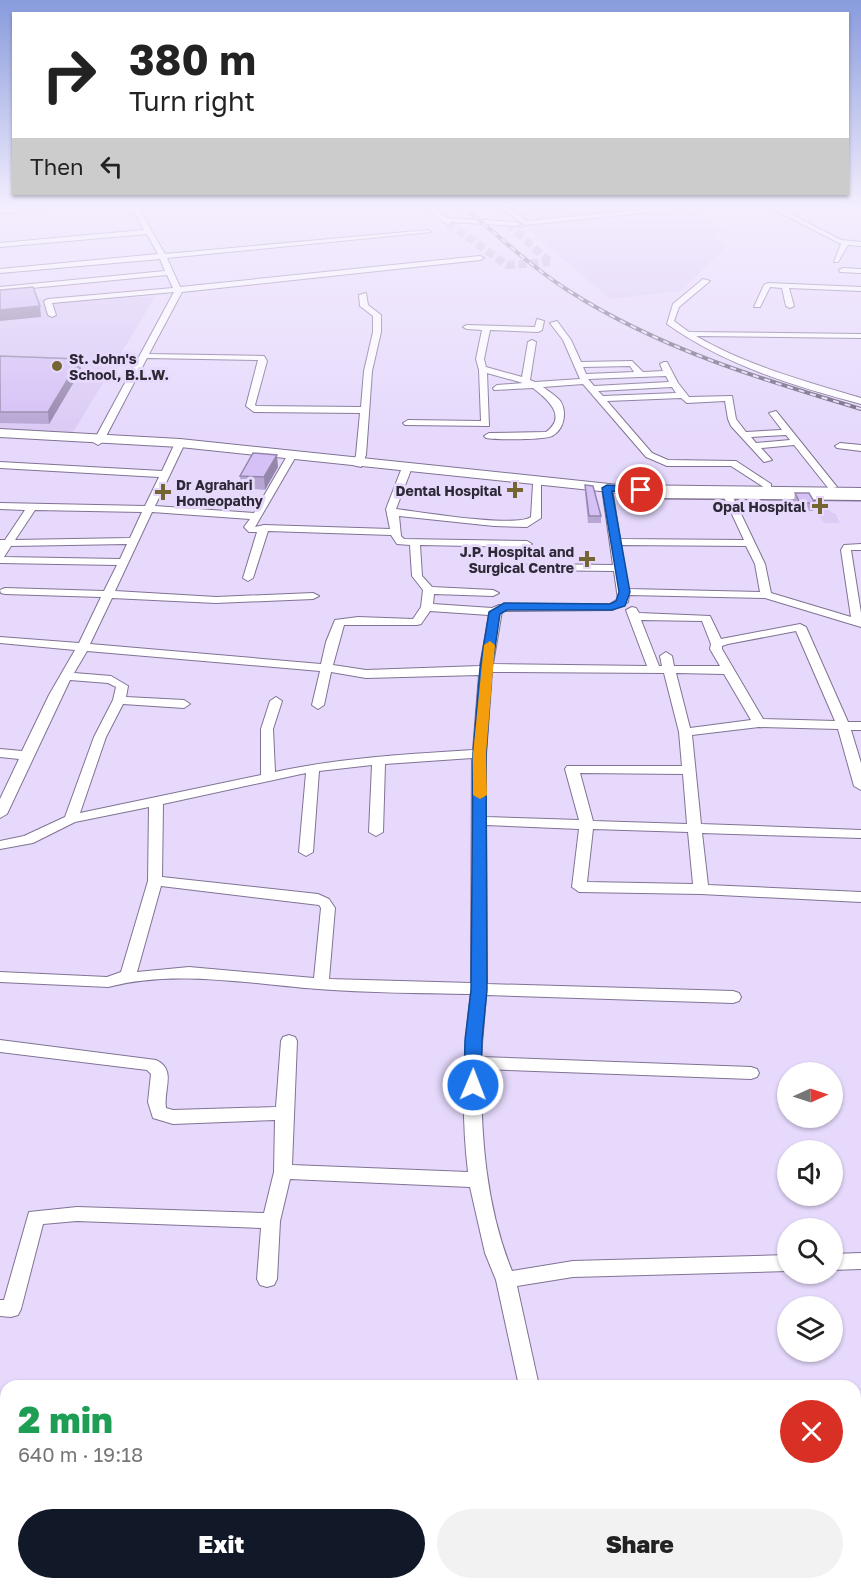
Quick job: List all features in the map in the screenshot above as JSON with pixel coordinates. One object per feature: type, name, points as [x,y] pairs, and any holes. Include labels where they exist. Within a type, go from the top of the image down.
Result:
[{"type":"main road","points":[[0,435],[179,445],[577,488],[861,494]]},
{"type":"main road","points":[[179,445],[290,458],[576,483],[606,488]]},
{"type":"street","points":[[0,289],[71,282]]},
{"type":"street","points":[[100,440],[176,299],[177,290],[173,282]]},
{"type":"street","points":[[52,315],[48,301],[251,282]]},
{"type":"street","points":[[705,282],[676,306],[670,322],[684,333],[733,359],[861,401]]},
{"type":"street","points":[[758,305],[766,285],[861,289]]},
{"type":"street","points":[[785,285],[790,306]]},
{"type":"street","points":[[358,464],[368,371],[377,332],[377,315],[364,306],[363,295]]},
{"type":"street","points":[[467,327],[538,330],[540,321]]},
{"type":"street","points":[[554,323],[567,340],[584,379],[649,455],[675,463],[768,460],[743,435],[732,419],[729,398],[687,400],[681,395],[664,364]]},
{"type":"street","points":[[781,327],[861,336]]},
{"type":"street","points":[[408,423],[486,424],[483,370],[480,358],[486,328]]},
{"type":"street","points":[[684,333],[861,329]]},
{"type":"street","points":[[526,381],[532,342]]},
{"type":"street","points":[[146,356],[261,358],[263,361],[250,406],[254,409],[364,410]]},
{"type":"street","points":[[577,365],[632,363],[639,374]]},
{"type":"street","points":[[483,370],[510,375],[526,381],[554,399],[558,406],[559,422],[554,432],[548,435],[489,436]]},
{"type":"street","points":[[497,388],[536,387],[584,379],[668,373]]},
{"type":"street","points":[[592,389],[674,384]]},
{"type":"street","points":[[600,399],[681,395]]},
{"type":"street","points":[[772,414],[832,487]]},
{"type":"street","points":[[743,435],[787,432]]},
{"type":"street","points":[[753,446],[795,442]]},
{"type":"street","points":[[0,814],[29,756],[55,695],[84,645],[106,594],[150,509],[179,445]]},
{"type":"street","points":[[840,446],[861,448]]},
{"type":"street","points":[[290,458],[250,529],[395,532]]},
{"type":"street","points":[[729,463],[737,465],[768,486]]},
{"type":"street","points":[[0,465],[165,474]]},
{"type":"street","points":[[406,470],[391,509],[396,537],[401,542],[527,544]]},
{"type":"street","points":[[393,512],[494,523],[527,524],[536,518],[538,484]]},
{"type":"street","points":[[606,488],[646,486],[861,487]]},
{"type":"street","points":[[606,488],[657,494],[861,494]]},
{"type":"street","points":[[606,488],[623,597],[635,616],[654,669]]},
{"type":"street","points":[[728,495],[760,564],[766,595]]},
{"type":"street","points":[[0,506],[150,509],[257,516]]},
{"type":"street","points":[[32,507],[4,543],[0,558],[124,562]]},
{"type":"street","points":[[248,578],[264,528]]},
{"type":"street","points":[[4,543],[134,541]]},
{"type":"street","points":[[318,705],[332,642],[339,622],[350,619],[399,625],[417,622],[427,608],[429,590],[417,576],[415,542]]},
{"type":"street","points":[[615,542],[749,543]]},
{"type":"street","points":[[860,623],[852,606],[851,570],[846,550],[848,547],[861,547]]},
{"type":"street","points":[[528,567],[619,568]]},
{"type":"street","points":[[429,590],[469,588],[493,593]]},
{"type":"street","points":[[2,593],[106,594],[216,600],[313,596]]},
{"type":"street","points":[[427,608],[495,612],[504,607],[612,607],[623,597],[766,595],[860,623]]},
{"type":"street","points":[[495,612],[486,668],[479,754],[481,821],[479,990],[473,1063],[472,1129],[478,1180],[495,1253],[506,1280],[528,1380]]},
{"type":"street","points":[[635,616],[706,618],[717,644],[716,649],[759,723]]},
{"type":"street","points":[[717,644],[726,640],[772,634],[800,627],[844,727],[859,771],[861,786]]},
{"type":"street","points":[[0,640],[84,645],[327,668],[366,674],[480,671],[486,668],[729,670]]},
{"type":"street","points":[[666,656],[685,732],[701,889]]},
{"type":"street","points":[[67,676],[117,682],[122,686],[119,700],[100,737],[71,819]]},
{"type":"street","points":[[119,700],[184,704]]},
{"type":"street","points":[[268,777],[267,729],[276,701]]},
{"type":"street","points":[[685,732],[759,723],[861,726]]},
{"type":"street","points":[[0,753],[29,756]]},
{"type":"street","points":[[0,845],[28,840],[71,819],[313,768],[379,760],[479,754]]},
{"type":"street","points":[[376,832],[379,760]]},
{"type":"street","points":[[306,852],[313,768]]},
{"type":"street","points":[[689,770],[572,769],[587,824],[579,887],[701,889],[861,897]]},
{"type":"street","points":[[122,979],[128,975],[154,881],[156,801]]},
{"type":"street","points":[[481,821],[861,834]]},
{"type":"street","points":[[154,881],[318,899],[324,902],[328,908],[321,984]]},
{"type":"street","points":[[0,977],[108,982],[189,972],[321,984],[733,997]]},
{"type":"street","points":[[267,1280],[271,1221],[283,1172],[289,1041]]},
{"type":"street","points":[[0,1046],[150,1064],[158,1068],[161,1075],[156,1106],[159,1113],[173,1117],[284,1113]]},
{"type":"street","points":[[473,1063],[752,1073]]},
{"type":"street","points":[[283,1172],[478,1180]]},
{"type":"street","points":[[0,1308],[11,1309],[36,1217],[76,1214],[271,1221]]},
{"type":"street","points":[[843,1262],[861,1261]]},
{"type":"street","points":[[506,1280],[573,1269],[777,1263]]},
{"type":"shaded area","points":[[590,282],[690,282],[681,291],[610,299]]},
{"type":"shaded area","name":"St. John's School, B.L.W.","points":[[96,295],[155,297],[72,434],[0,431],[0,300],[35,298],[48,301]]},
{"type":"shaded area","name":"Opal Hospital","points":[[809,499],[820,499],[832,513],[835,513],[840,523],[824,523]]},
{"type":"building","points":[[33,287],[40,306],[0,310],[0,290]]},
{"type":"building","points":[[0,356],[80,359],[48,412],[0,412]]},
{"type":"building","points":[[253,453],[277,455],[264,477],[240,476]]},
{"type":"building","points":[[585,485],[593,486],[601,516],[589,516]]},
{"type":"building","points":[[795,493],[809,493],[815,503],[800,503]]},
{"type":"railway","points":[[555,282],[638,329],[710,360],[861,409]]},
{"type":"slow traffic","points":[[480,795],[479,754],[490,645]]},
{"type":"place","name":"St. John's School, B.L.W.","points":[[57,366]]},
{"type":"place","name":"Dental Hospital","points":[[515,490]]},
{"type":"place","name":"Dr Agrahari Homeopathy","points":[[163,492]]},
{"type":"place","name":"Opal Hospital","points":[[820,506]]},
{"type":"place","name":"J.P. Hospital and Surgical Centre","points":[[587,559]]},
{"type":"route","points":[[473,1085],[473,1040],[479,990],[481,821],[479,754],[486,668],[495,612],[504,607],[612,607],[621,603],[625,592],[619,568],[607,488],[641,490]]}]
